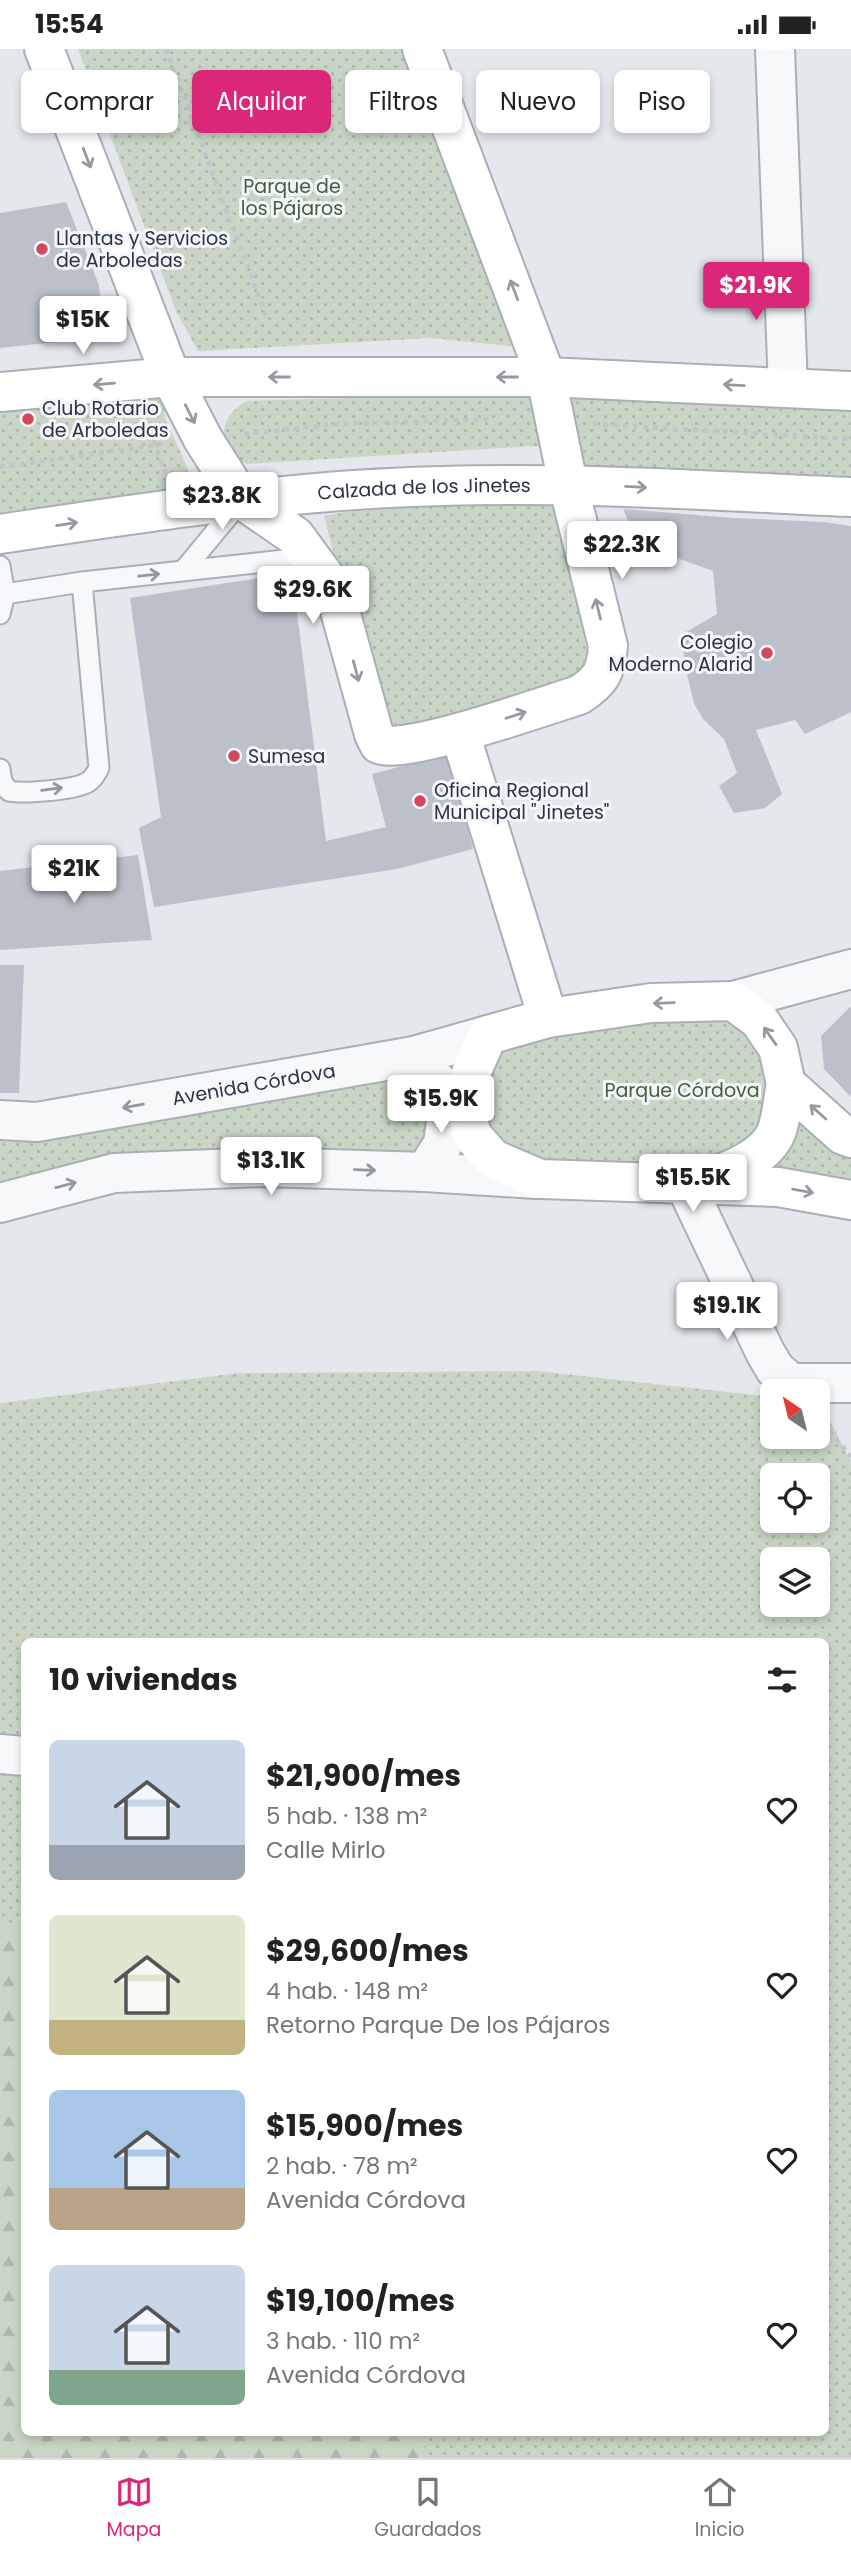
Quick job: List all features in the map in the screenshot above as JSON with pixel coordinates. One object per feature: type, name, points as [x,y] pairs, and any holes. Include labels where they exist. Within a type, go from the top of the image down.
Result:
[{"type":"main road","points":[[44,49],[172,377],[203,439],[242,499],[295,536],[334,589],[370,723],[379,744],[394,747],[460,733],[579,695],[594,685],[602,675],[607,660],[607,646],[568,484],[546,377],[422,49]]},
{"type":"main road","points":[[0,392],[172,377],[546,377],[851,391]]},
{"type":"main road","name":"Calzada de los Jinetes","points":[[0,534],[242,499],[440,486],[568,484],[851,497]]},
{"type":"main road","points":[[460,733],[548,1018]]},
{"type":"main road","points":[[685,1184],[727,1172],[762,1150],[778,1130],[786,1084],[778,1048],[759,1020],[733,1001]]},
{"type":"main road","name":"Avenida Córdova","points":[[488,1035],[548,1018],[652,1003],[733,1001]]},
{"type":"main road","points":[[488,1035],[471,1073],[466,1102],[471,1133],[493,1159],[540,1179],[778,1187],[851,1200]]},
{"type":"main road","points":[[786,1084],[843,1135],[851,1138]]},
{"type":"street","points":[[775,49],[788,388]]},
{"type":"street","points":[[733,1001],[851,969]]},
{"type":"street","name":"Avenida Córdova","points":[[0,1120],[37,1122],[414,1056],[488,1035]]},
{"type":"street","points":[[414,1056],[441,1086],[447,1114],[443,1144],[425,1172]]},
{"type":"street","points":[[0,1203],[114,1173],[265,1167],[540,1179]]},
{"type":"street","points":[[685,1184],[775,1369],[792,1383],[851,1383]]},
{"type":"street","points":[[0,1754],[21,1756]]},
{"type":"lane","points":[[183,571],[242,499]]},
{"type":"lane","points":[[5,594],[82,582],[311,557]]},
{"type":"lane","points":[[0,566],[5,594],[0,614]]},
{"type":"lane","points":[[0,769],[2,782],[9,791],[20,793],[84,785],[94,778],[99,768],[82,582]]},
{"type":"path","points":[[166,49],[268,321]]},
{"type":"path","points":[[133,381],[177,507]]},
{"type":"path","points":[[0,467],[155,445],[338,424],[495,419]]},
{"type":"path","points":[[556,422],[851,439]]},
{"type":"path","points":[[830,1431],[851,1457]]},
{"type":"green space","name":"Parque de los Pájaros","points":[[78,49],[411,49],[419,70],[345,70],[345,133],[442,133],[521,347],[431,338],[198,351],[176,311],[109,133],[178,133],[178,70],[86,70]]},
{"type":"green space","points":[[563,385],[851,394],[851,489],[586,475]]},
{"type":"green space","points":[[164,392],[165,418],[194,489],[0,527],[0,398]]},
{"type":"green space","points":[[545,392],[550,445],[247,464],[229,451],[225,442],[225,424],[237,408],[247,401]]},
{"type":"green space","points":[[446,495],[559,499],[590,670],[459,728],[382,740],[324,516]]},
{"type":"green space","name":"Parque Córdova","points":[[733,1009],[772,1063],[770,1130],[683,1173],[539,1161],[503,1147],[484,1126],[480,1074],[493,1039]]},
{"type":"green space","points":[[413,1060],[437,1087],[423,1168],[0,1199],[0,1122]]},
{"type":"green space","points":[[795,1118],[851,1148],[851,1190],[753,1178]]},
{"type":"green space","points":[[537,1371],[760,1396],[760,1449],[830,1449],[830,1421],[851,1462],[851,2458],[420,2458],[427,2436],[829,2436],[829,1638],[21,1638],[21,1917],[0,1930],[0,1403],[239,1373]]},
{"type":"green space","points":[[21,1917],[21,2436],[427,2436],[420,2458],[0,2458],[0,1930]]},
{"type":"building","name":"Llantas y Servicios de Arboledas","points":[[66,202],[99,285],[101,307],[94,327],[74,340],[0,348],[0,213]]},
{"type":"building","name":"Colegio Moderno Alarid","points":[[623,509],[851,526],[851,712],[805,734],[795,720],[756,730],[782,794],[765,808],[734,813],[719,786],[737,773],[724,739],[703,719],[694,703],[686,670],[681,635],[717,614],[713,571],[677,558],[648,564]]},
{"type":"building","name":"Sumesa","points":[[292,573],[326,841],[386,827],[372,774],[448,754],[473,849],[397,869],[154,907],[139,828],[161,817],[130,598]]},
{"type":"building","points":[[138,855],[152,940],[0,950],[0,871]]},
{"type":"building","points":[[0,965],[24,965],[19,1093],[0,1093]]},
{"type":"building","points":[[851,1006],[851,1097],[824,1069],[821,1036]]},
{"type":"place","name":"Llantas y Servicios de Arboledas","points":[[42,249]]},
{"type":"place","name":"Club Rotario de Arboledas","points":[[28,419]]},
{"type":"place","name":"Colegio Moderno Alarid","points":[[767,653]]},
{"type":"place","name":"Sumesa","points":[[234,756]]},
{"type":"place","name":"Oficina Regional Municipal \"Jinetes\"","points":[[420,801]]}]
